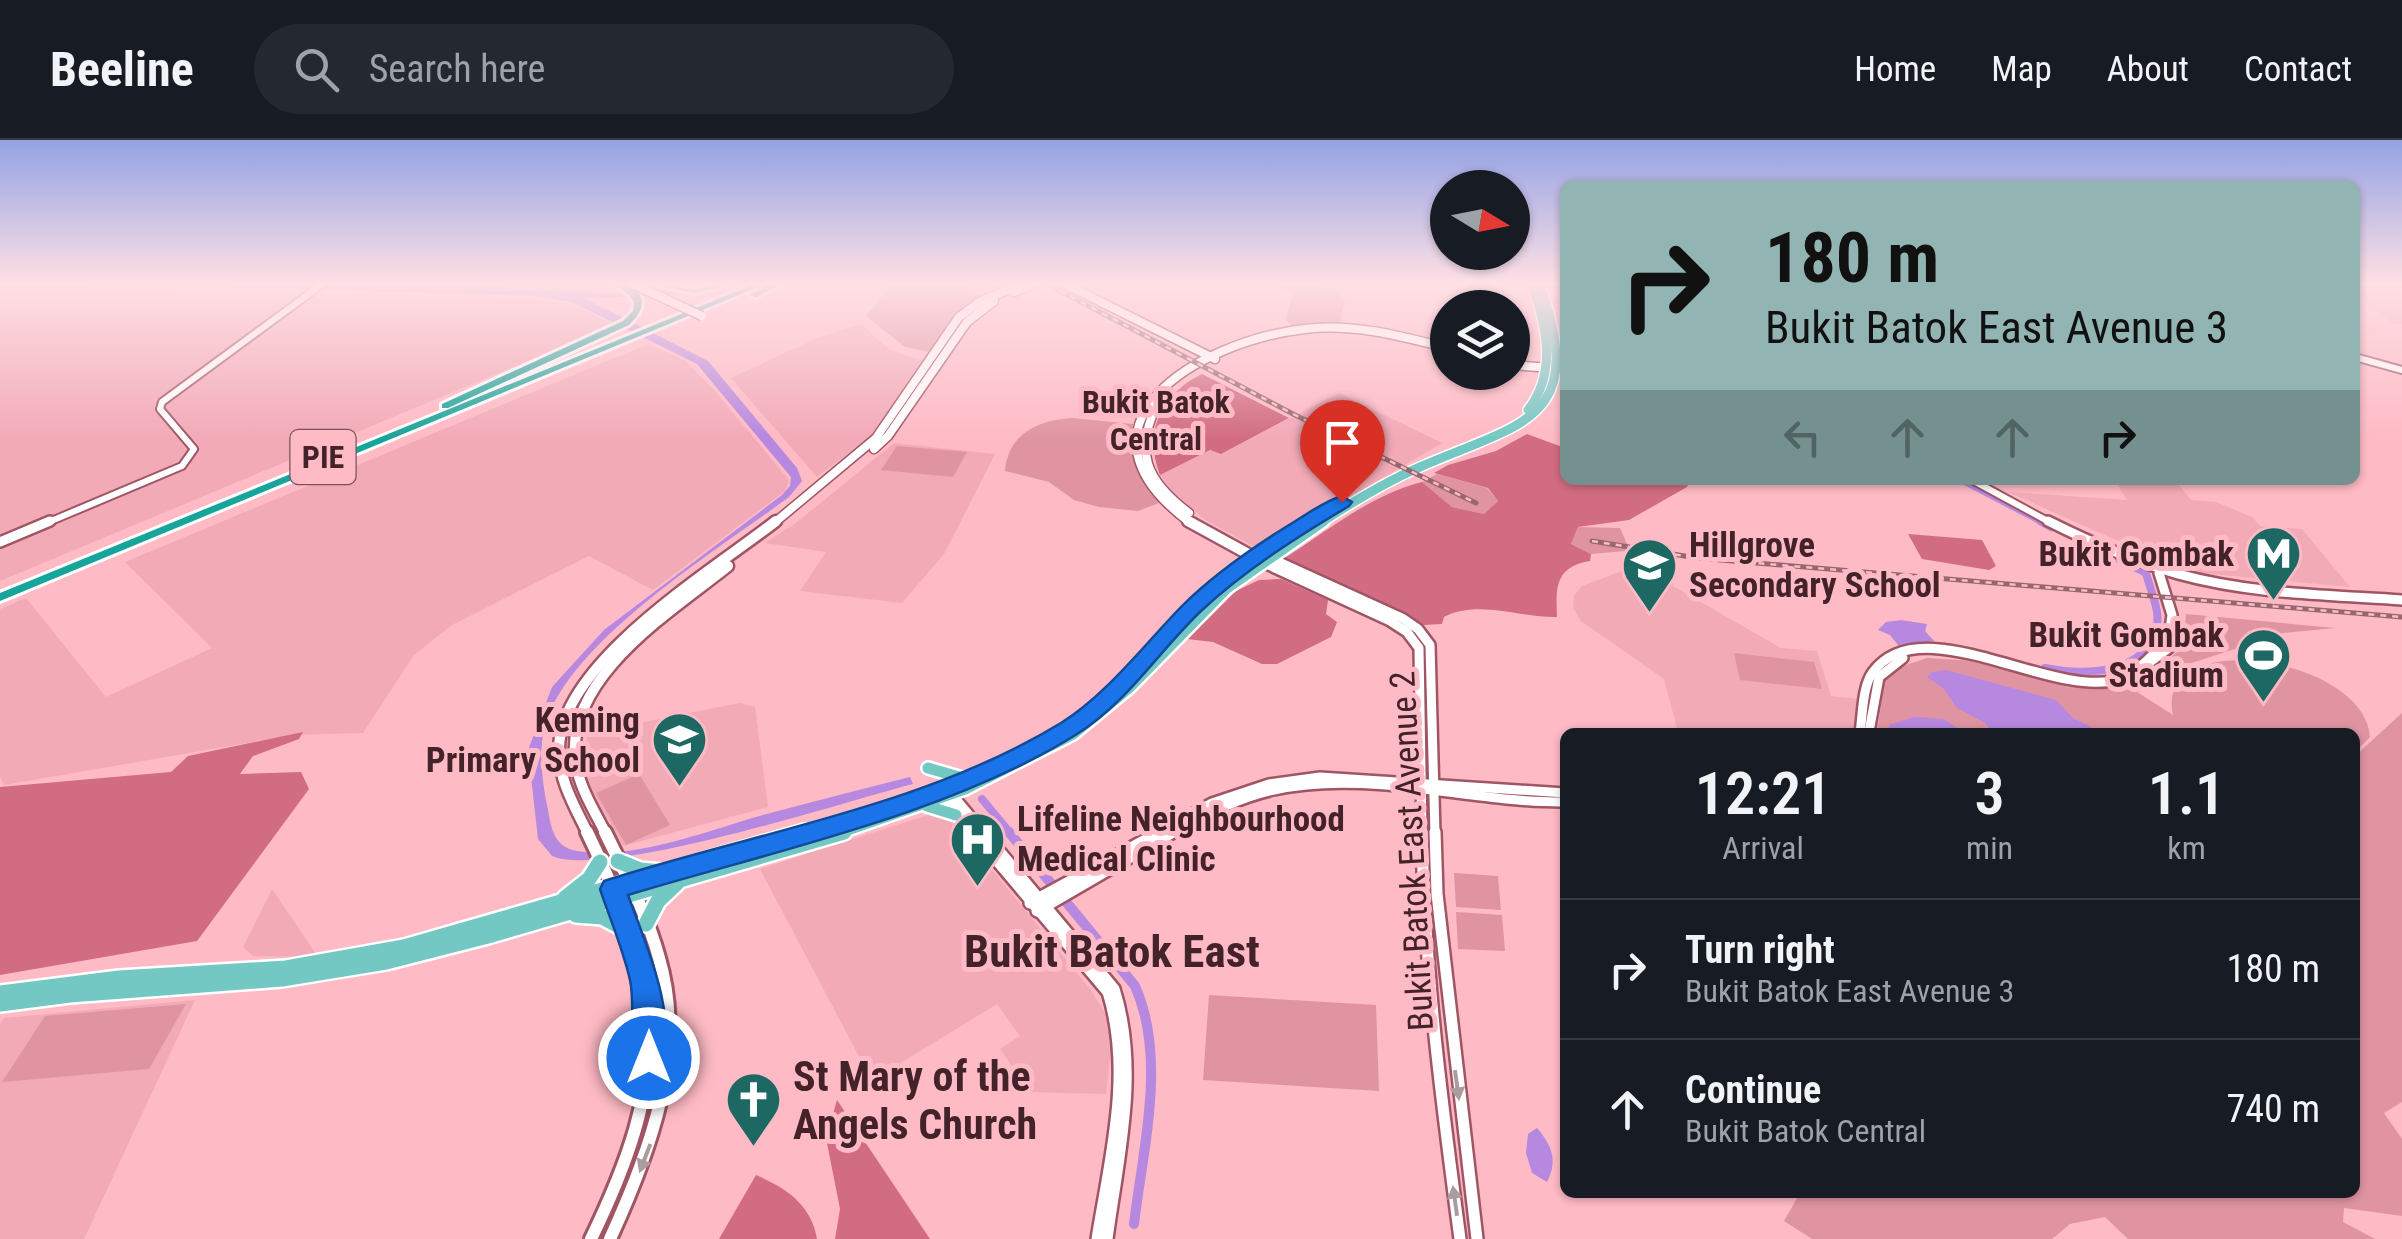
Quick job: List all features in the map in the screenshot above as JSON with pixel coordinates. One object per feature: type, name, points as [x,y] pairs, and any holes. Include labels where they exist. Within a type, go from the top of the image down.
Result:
[{"type":"highway","points":[[445,406],[598,336]]},
{"type":"highway","name":"PIE","points":[[0,587],[626,336]]},
{"type":"highway","name":"PIE","points":[[0,596],[627,336]]},
{"type":"highway","points":[[360,449],[653,336]]},
{"type":"main road","points":[[591,1239],[615,1191],[645,1088],[650,1012],[615,894],[564,782],[559,741],[570,708],[598,663],[876,438],[947,336]]},
{"type":"main road","points":[[610,1239],[654,1134],[668,1046],[665,983],[632,889],[575,759],[581,722],[602,678],[649,631],[885,440],[960,336]]},
{"type":"main road","points":[[1174,336],[1217,357]]},
{"type":"main road","points":[[1178,336],[1217,357]]},
{"type":"main road","points":[[1261,558],[1176,513],[1150,486],[1135,452],[1138,424],[1155,396],[1172,380],[1217,357],[1278,336]]},
{"type":"main road","points":[[1382,336],[1430,346]]},
{"type":"main road","points":[[1547,336],[1555,367]]},
{"type":"main road","points":[[616,856],[640,870],[680,874],[925,806],[970,779],[1030,751],[1091,712],[1199,602],[1261,558],[1395,472],[1513,421],[1540,397],[1555,367],[1553,336]]},
{"type":"main road","points":[[1530,365],[1555,367]]},
{"type":"main road","points":[[0,993],[60,984],[308,965],[404,948],[555,905],[615,894],[946,794],[1056,745],[1111,707],[1201,612],[1261,558]]},
{"type":"main road","points":[[928,768],[970,779]]},
{"type":"main road","points":[[925,806],[956,815]]},
{"type":"main road","points":[[555,905],[580,888],[599,859]]},
{"type":"main road","points":[[646,924],[658,900],[680,874]]},
{"type":"main road","points":[[0,1004],[66,993],[280,980],[322,973],[416,956],[570,914],[615,894]]},
{"type":"main road","points":[[570,914],[602,917],[628,931]]},
{"type":"street","points":[[0,542],[182,466],[194,449],[160,409],[162,402],[252,336]]},
{"type":"street","points":[[2360,359],[2402,371]]},
{"type":"street","points":[[1987,485],[2165,568],[2249,588],[2402,599]]},
{"type":"street","name":"Bukit Batok East Avenue 2","points":[[1261,558],[1390,621],[1413,639],[1422,668],[1420,786],[1425,930],[1460,1239]]},
{"type":"street","name":"Bukit Batok East Avenue 2","points":[[1261,558],[1402,618],[1424,636],[1434,658],[1433,787],[1442,953],[1477,1239]]},
{"type":"street","points":[[1861,728],[1872,675],[1885,661],[1907,652],[1969,654],[2072,682],[2105,682],[2124,676],[2169,636],[2172,614],[2165,568]]},
{"type":"street","points":[[1870,728],[1880,677],[1893,663],[1913,656],[1965,656],[2077,686],[2112,686],[2132,678],[2169,648],[2175,637],[2176,615],[2165,568]]},
{"type":"street","points":[[1042,903],[1221,808],[1252,796],[1308,784],[1560,794]]},
{"type":"street","points":[[1433,787],[1560,801]]},
{"type":"street","points":[[946,794],[956,815],[1042,903],[1108,992],[1116,1010],[1122,1047],[1097,1239]]},
{"type":"street","points":[[946,794],[1114,988],[1124,1010],[1129,1047],[1107,1239]]},
{"type":"shaded area","points":[[0,336],[587,336],[0,581]]},
{"type":"shaded area","points":[[641,336],[659,336],[708,361],[797,468],[802,481],[789,497],[648,600],[581,664],[558,696],[544,729],[542,747],[544,787],[554,834],[569,849],[622,852],[910,777],[913,784],[672,848],[581,860],[552,856],[538,839],[528,750],[552,687],[604,630],[790,486],[791,477],[697,364]]},
{"type":"shaded area","points":[[875,336],[890,350],[924,361],[870,437],[817,477],[731,378],[819,337]]},
{"type":"shaded area","points":[[892,336],[941,336],[930,352],[905,347]]},
{"type":"shaded area","points":[[648,344],[684,360],[789,480],[785,491],[653,590],[589,556],[452,625],[414,655],[363,733],[293,735],[4,785],[0,777],[0,609],[26,598],[106,697],[212,648],[125,562]]},
{"type":"shaded area","points":[[1202,374],[1289,418],[1221,454],[1210,450],[1160,475],[1154,443],[1159,416],[1176,392]]},
{"type":"shaded area","points":[[1339,393],[1442,443],[1265,547],[1255,547],[1207,521],[1172,493],[1160,475],[1210,450],[1221,454]]},
{"type":"shaded area","points":[[1073,418],[1133,424],[1137,466],[1159,503],[1138,511],[1099,507],[1074,500],[1049,482],[1005,471],[1012,447],[1027,431]]},
{"type":"shaded area","points":[[1527,434],[1560,446],[1560,485],[1688,485],[1629,520],[1578,527],[1571,544],[1591,554],[1590,561],[1563,574],[1557,617],[1485,609],[1457,612],[1444,617],[1442,624],[1424,625],[1284,563],[1283,559],[1367,505],[1422,482],[1452,507],[1484,514],[1498,501],[1488,488],[1434,473],[1496,451]]},
{"type":"shaded area","points":[[894,443],[995,454],[944,554],[902,603],[800,591],[826,552],[765,543],[796,523]]},
{"type":"shaded area","points":[[897,446],[967,452],[953,477],[881,470]]},
{"type":"shaded area","points":[[1437,474],[1487,488],[1498,501],[1484,514],[1452,507],[1422,482]]},
{"type":"shaded area","points":[[2117,485],[2179,485],[2191,500],[2216,502],[2252,517],[2260,526],[2302,529],[2350,587],[2202,573],[2163,561],[2008,492],[2127,500]]},
{"type":"shaded area","points":[[1578,527],[1620,528],[1627,544],[1625,551],[1591,554],[1571,544]]},
{"type":"shaded area","points":[[1908,534],[1982,540],[1996,566],[1989,570],[1922,559]]},
{"type":"shaded area","points":[[1659,557],[1669,558],[1673,586],[1781,648],[1817,651],[1831,696],[1859,699],[1855,728],[1677,728],[1664,679],[1581,621],[1573,608],[1574,596],[1582,586]]},
{"type":"shaded area","points":[[1281,579],[1328,600],[1326,614],[1337,622],[1331,637],[1277,664],[1262,664],[1213,642],[1187,639],[1236,591],[1259,580]]},
{"type":"shaded area","points":[[2186,614],[2335,628],[2261,635],[2263,640],[2182,666],[2164,685],[2137,692],[2173,715],[2176,687],[2195,669],[2225,661],[2262,662],[2300,671],[2334,687],[2359,709],[2370,737],[2360,747],[2360,728],[1878,728],[1885,680],[1897,668],[1927,658],[1974,661],[2068,687],[2133,690],[2184,646]]},
{"type":"shaded area","points":[[1886,622],[1927,624],[1925,631],[1934,641],[1898,645],[1890,635],[1878,630]]},
{"type":"shaded area","points":[[1734,653],[1814,662],[1822,689],[1740,680]]},
{"type":"shaded area","points":[[1946,670],[2056,700],[2073,718],[2093,728],[1989,728],[1957,708],[1943,688],[1927,677]]},
{"type":"shaded area","name":"Keming Primary School","points":[[740,703],[755,707],[768,807],[623,846],[580,771],[588,733]]},
{"type":"shaded area","points":[[2402,713],[2402,1102],[2384,1113],[2402,1139],[2402,1216],[2344,1208],[2343,1222],[2375,1239],[2128,1239],[2105,1217],[2070,1224],[2052,1239],[1812,1239],[1784,1221],[1797,1198],[2360,1198],[2360,751]]},
{"type":"shaded area","points":[[1914,717],[1944,719],[1957,728],[1888,728]]},
{"type":"shaded area","points":[[303,732],[299,739],[253,756],[240,774],[301,772],[309,789],[197,941],[0,975],[0,787],[171,772],[188,756]]},
{"type":"shaded area","points":[[639,774],[670,825],[626,845],[596,793]]},
{"type":"shaded area","points":[[931,814],[952,821],[1091,990],[1106,1015],[1112,1041],[1106,1094],[1030,1092],[1000,1049],[1020,1036],[997,1004],[881,1075],[862,1062],[760,869]]},
{"type":"shaded area","points":[[1454,873],[1498,876],[1501,910],[1456,907]]},
{"type":"shaded area","points":[[272,889],[318,957],[253,956],[243,947]]},
{"type":"shaded area","points":[[1456,912],[1502,915],[1505,951],[1458,949]]},
{"type":"shaded area","points":[[1209,995],[1376,1005],[1379,1091],[1203,1080]]},
{"type":"shaded area","points":[[195,1000],[84,1239],[0,1239],[0,1024],[4,1018]]},
{"type":"shaded area","points":[[186,1004],[149,1069],[2,1082],[45,1016]]},
{"type":"shaded area","points":[[837,1100],[930,1239],[835,1239],[840,1209],[826,1138]]},
{"type":"shaded area","points":[[1537,1128],[1552,1154],[1547,1182],[1532,1173],[1526,1153],[1528,1134]]},
{"type":"shaded area","points":[[756,1175],[796,1199],[809,1216],[817,1239],[719,1239]]},
{"type":"waterway","points":[[1971,485],[2045,524]]},
{"type":"waterway","points":[[2040,521],[2051,527]]},
{"type":"waterway","points":[[2045,668],[2077,672],[2112,668],[2141,654],[2151,642],[2157,613],[2146,573],[2105,552]]},
{"type":"waterway","points":[[982,799],[1011,834]]},
{"type":"waterway","points":[[1009,832],[1135,986],[1145,1014],[1150,1043],[1150,1104],[1134,1224]]},
{"type":"railway","points":[[1146,336],[1295,415],[1476,503]]},
{"type":"railway","points":[[1592,541],[1697,558],[2402,617]]},
{"type":"place","name":"Bukit Gombak","points":[[2273,603]]},
{"type":"place","name":"Hillgrove Secondary School","points":[[1650,614]]},
{"type":"place","name":"Bukit Gombak Stadium","points":[[2263,704]]},
{"type":"place","name":"Keming Primary School","points":[[679,789]]},
{"type":"place","name":"Lifeline Neighbourhood Medical Clinic","points":[[978,888]]},
{"type":"place","name":"St Mary of the Angels Church","points":[[754,1149]]},
{"type":"district","name":"Bukit Batok Central","points":[[1156,420]]},
{"type":"district","name":"Bukit Batok East","points":[[1112,951]]},
{"type":"route","points":[[649,1058],[650,1012],[644,979],[613,889],[922,798],[1019,757],[1072,726],[1122,685],[1192,608],[1220,584],[1285,536],[1342,502]]}]
